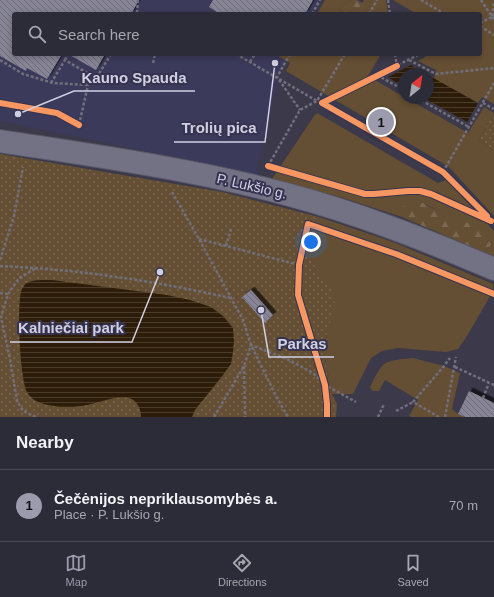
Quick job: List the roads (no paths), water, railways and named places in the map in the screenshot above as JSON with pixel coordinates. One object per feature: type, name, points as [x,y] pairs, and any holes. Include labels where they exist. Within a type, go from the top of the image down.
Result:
[{"type":"main road","name":"P. Lukšio g.","points":[[0,141],[163,167],[243,183],[288,194],[390,226],[494,269]]},
{"type":"place","name":"Trolių pica","points":[[275,63]]},
{"type":"place","name":"Kauno Spauda","points":[[18,114]]},
{"type":"place","name":"Čečėnijos nepriklausomybės a.","points":[[381,122]]},
{"type":"place","name":"Kalniečiai park","points":[[160,272]]},
{"type":"place","name":"Parkas","points":[[261,310]]}]
